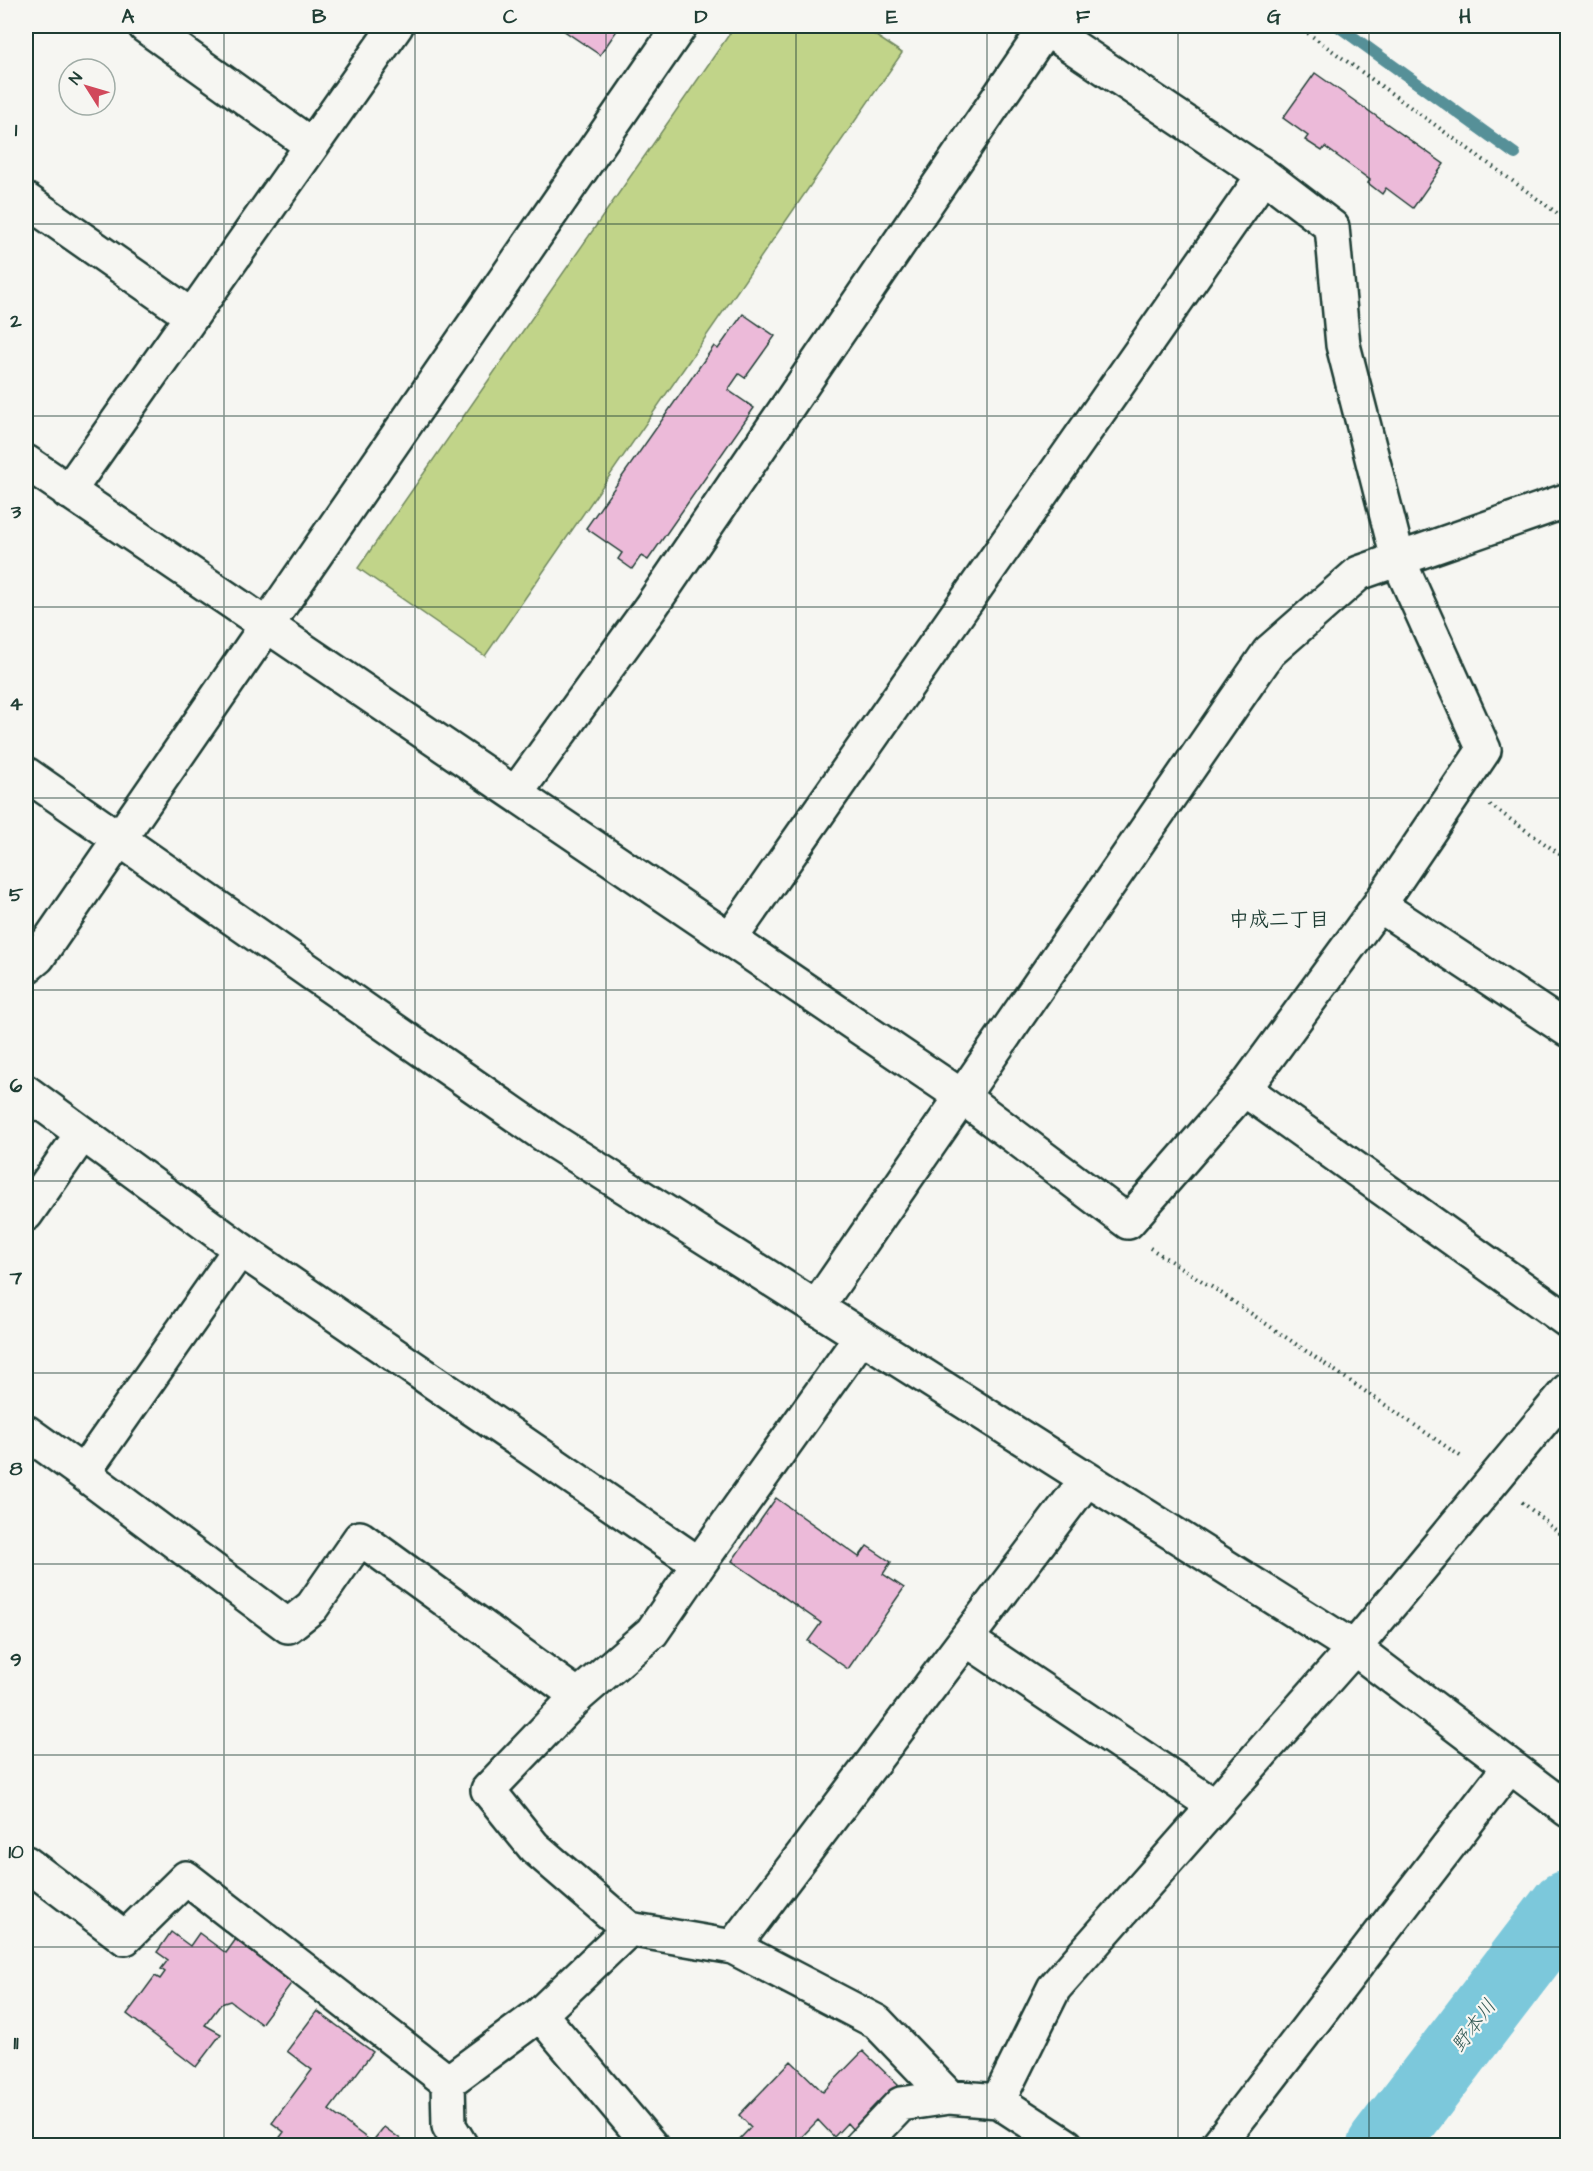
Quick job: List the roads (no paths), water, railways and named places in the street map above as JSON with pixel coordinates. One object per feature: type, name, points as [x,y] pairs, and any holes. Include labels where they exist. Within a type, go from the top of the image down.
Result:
[{"type":"street","points":[[145,26],[311,145]]},
{"type":"street","points":[[68,492],[190,315],[396,26]]},
{"type":"street","points":[[26,967],[38,957],[117,839],[680,26]]},
{"type":"street","points":[[26,462],[961,1096],[1128,1222],[1244,1089],[1379,905],[1484,750],[1398,559],[1343,345],[1332,227],[1264,175],[1044,27],[650,609],[516,793]]},
{"type":"street","points":[[730,939],[1264,175]]},
{"type":"street","points":[[26,200],[190,315]]},
{"type":"street","points":[[816,1308],[1269,652],[1359,573],[1568,500]]},
{"type":"street","points":[[26,774],[550,1139],[1354,1648],[1568,1810]]},
{"type":"street","points":[[1379,905],[1568,1030]]},
{"type":"street","points":[[1244,1089],[1568,1321]]},
{"type":"street","points":[[26,1092],[240,1249],[699,1564]]},
{"type":"street","points":[[26,1214],[82,1134]]},
{"type":"street","points":[[83,1473],[240,1249]]},
{"type":"street","points":[[861,1337],[652,1632],[578,1696],[488,1790],[534,1847],[629,1929],[733,1947],[877,2022],[949,2097]]},
{"type":"street","points":[[998,2101],[1054,1988],[1213,1805],[1354,1648],[1568,1390]]},
{"type":"street","points":[[26,1432],[288,1626],[312,1607],[360,1538],[578,1696]]},
{"type":"street","points":[[733,1947],[1087,1479]]},
{"type":"street","points":[[966,1639],[1213,1805]]},
{"type":"street","points":[[1217,2145],[1510,1766]]},
{"type":"street","points":[[26,1863],[125,1938],[186,1878],[448,2082]]},
{"type":"street","points":[[448,2082],[540,2014],[629,1929]]},
{"type":"street","points":[[540,2014],[651,2145]]},
{"type":"street","points":[[448,2082],[449,2126],[460,2145]]},
{"type":"street","points":[[861,2145],[902,2104],[949,2097],[998,2101],[1067,2145]]},
{"type":"waterway","points":[[1338,26],[1515,154]]},
{"type":"waterway","name":"野本川","points":[[1382,2146],[1565,1906]]},
{"type":"district","name":"中成二丁目","points":[[1279,920]]}]
